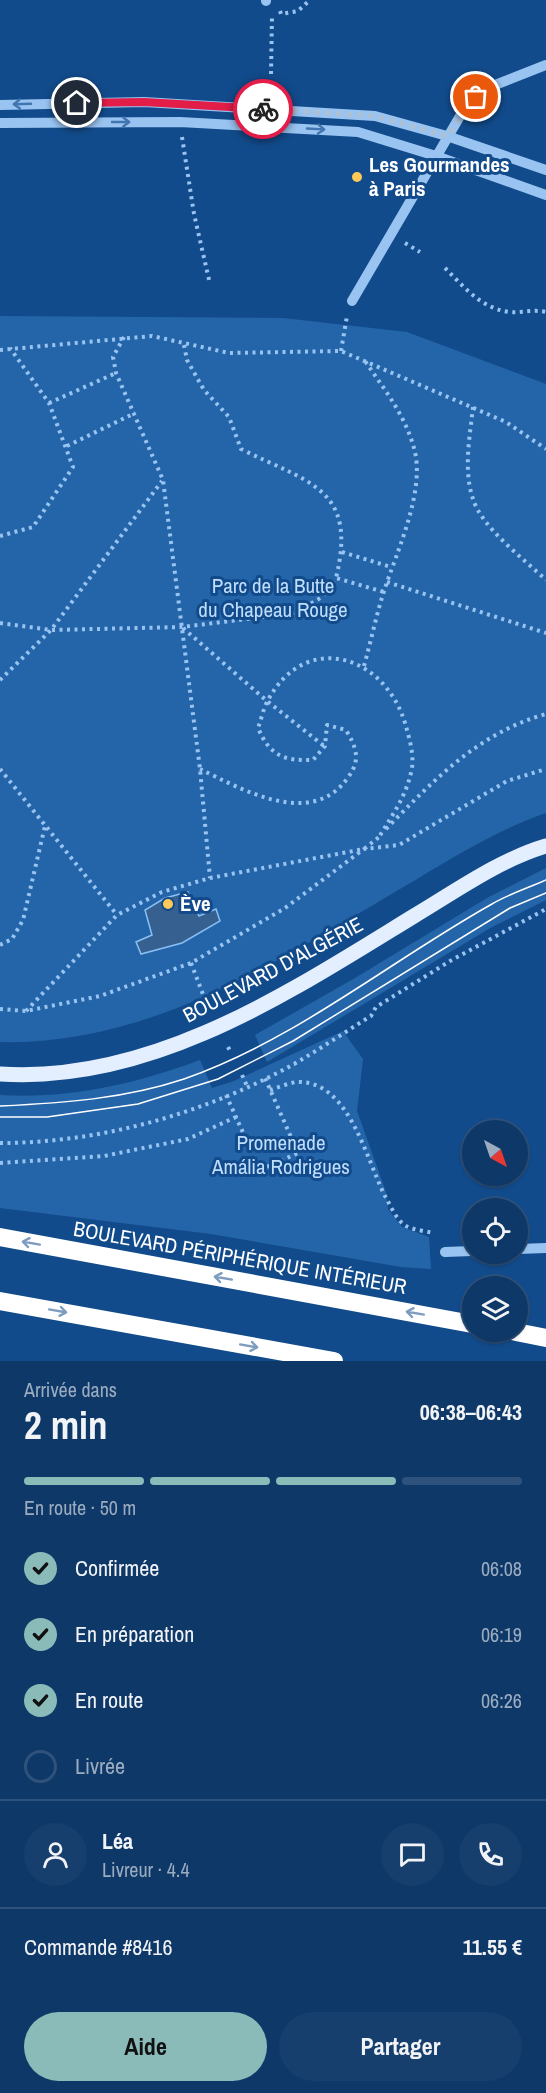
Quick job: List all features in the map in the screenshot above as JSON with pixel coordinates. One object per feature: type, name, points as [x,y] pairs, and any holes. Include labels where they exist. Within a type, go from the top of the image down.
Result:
[{"type":"highway","name":"BOULEVARD PÉRIPHÉRIQUE INTÉRIEUR","points":[[0,1237],[462,1322]]},
{"type":"highway","points":[[0,1301],[334,1361]]},
{"type":"highway","points":[[528,1334],[546,1338]]},
{"type":"main road","name":"BOULEVARD D'ALGÉRIE","points":[[0,1074],[74,1071],[125,1061],[185,1041],[259,1006],[484,874],[546,846]]},
{"type":"street","points":[[352,302],[463,111],[485,89],[546,65]]},
{"type":"street","points":[[0,105],[144,102],[375,116],[447,136],[546,170]]},
{"type":"street","points":[[0,123],[180,122],[358,132],[436,156],[546,195]]},
{"type":"street","points":[[528,1249],[546,1248]]},
{"type":"street","points":[[445,1252],[462,1251]]},
{"type":"path","points":[[277,7],[281,14],[298,11],[310,0]]},
{"type":"path","points":[[266,1],[273,20],[271,74]]},
{"type":"path","points":[[180,122],[195,214],[210,284]]},
{"type":"path","points":[[445,267],[476,299],[496,309],[511,312],[535,309],[546,312]]},
{"type":"path","points":[[341,351],[344,325],[352,302]]},
{"type":"path","points":[[124,336],[113,357],[116,373],[163,480],[200,769],[210,878]]},
{"type":"path","points":[[0,350],[124,336],[152,336],[184,345],[229,353],[341,351],[506,422],[546,449]]},
{"type":"path","points":[[0,622],[51,630],[182,627],[295,613],[322,597],[336,578],[343,535],[339,516],[328,496],[309,483],[241,449],[230,417],[204,390],[187,360],[184,345]]},
{"type":"path","points":[[0,536],[33,527],[73,468],[50,403],[10,348]]},
{"type":"path","points":[[364,666],[387,582],[408,521],[416,476],[415,450],[401,414],[365,361]]},
{"type":"path","points":[[50,403],[116,373]]},
{"type":"path","points":[[473,407],[467,460],[473,500],[490,527],[546,580]]},
{"type":"path","points":[[67,446],[135,413]]},
{"type":"path","points":[[0,680],[51,630],[163,480]]},
{"type":"path","points":[[342,552],[392,567]]},
{"type":"path","points":[[336,578],[384,592]]},
{"type":"path","points":[[387,582],[546,633]]},
{"type":"path","points":[[182,627],[267,701],[325,746]]},
{"type":"path","points":[[200,769],[253,795],[276,802],[309,802],[342,787],[357,765],[356,747],[346,730],[327,725],[325,746],[313,760],[290,761],[266,746],[258,728],[267,701],[296,669],[313,661],[338,658],[364,666],[394,697],[410,741],[412,757],[404,797],[379,837]]},
{"type":"path","points":[[0,1009],[26,1011],[100,996],[190,963],[285,908],[364,849],[462,755],[492,735],[546,714]]},
{"type":"path","points":[[0,769],[117,915]]},
{"type":"path","points":[[26,1011],[117,915],[162,892],[210,878],[364,849],[399,845],[507,781],[546,769]]},
{"type":"path","points":[[0,945],[12,939],[22,920],[45,825]]},
{"type":"path","points":[[0,1143],[70,1139],[126,1128],[247,1086],[293,1064],[371,1016],[376,1007],[450,961],[546,909]]},
{"type":"path","points":[[190,963],[204,997]]},
{"type":"path","points":[[228,1047],[231,1053]]},
{"type":"path","points":[[242,1075],[247,1086]]},
{"type":"path","points":[[226,1095],[260,1170],[298,1153],[265,1078]]},
{"type":"path","points":[[270,1090],[298,1082],[323,1089],[337,1098],[349,1115],[371,1169],[396,1216],[405,1225],[433,1233]]},
{"type":"path","points":[[0,1162],[104,1156],[188,1139],[236,1117]]},
{"type":"green space","name":"Parc de la Butte du Chapeau Rouge","points":[[0,316],[283,318],[407,332],[546,384],[546,813],[512,827],[448,860],[270,965],[219,990],[166,1012],[113,1029],[57,1039],[0,1042]]},
{"type":"green space","points":[[546,868],[546,900],[492,927],[267,1062],[255,1035],[487,898]]},
{"type":"green space","name":"Promenade Amália Rodrigues","points":[[343,1031],[363,1059],[357,1111],[386,1192],[388,1209],[402,1227],[429,1237],[431,1269],[401,1267],[211,1234],[0,1208],[0,1095],[52,1095],[102,1088],[176,1069],[200,1060],[212,1088],[234,1081]]},
{"type":"shaded area","points":[[188,892],[199,916],[216,909],[220,921],[182,943],[141,954],[136,942],[152,935],[145,910],[165,898]]},
{"type":"tram line","points":[[0,1106],[116,1096],[161,1086],[225,1063],[304,1022],[492,904],[546,880]]},
{"type":"tram line","points":[[0,1117],[47,1117],[138,1104],[218,1079],[293,1041],[510,908],[546,893]]},
{"type":"way so far","points":[[263,109],[375,116],[447,136],[463,111],[476,97]]},
{"type":"place","name":"Les Gourmandes à Paris","points":[[357,177]]},
{"type":"place","name":"Ève","points":[[168,904]]},
{"type":"route","points":[[77,103],[144,102],[263,109]]}]
